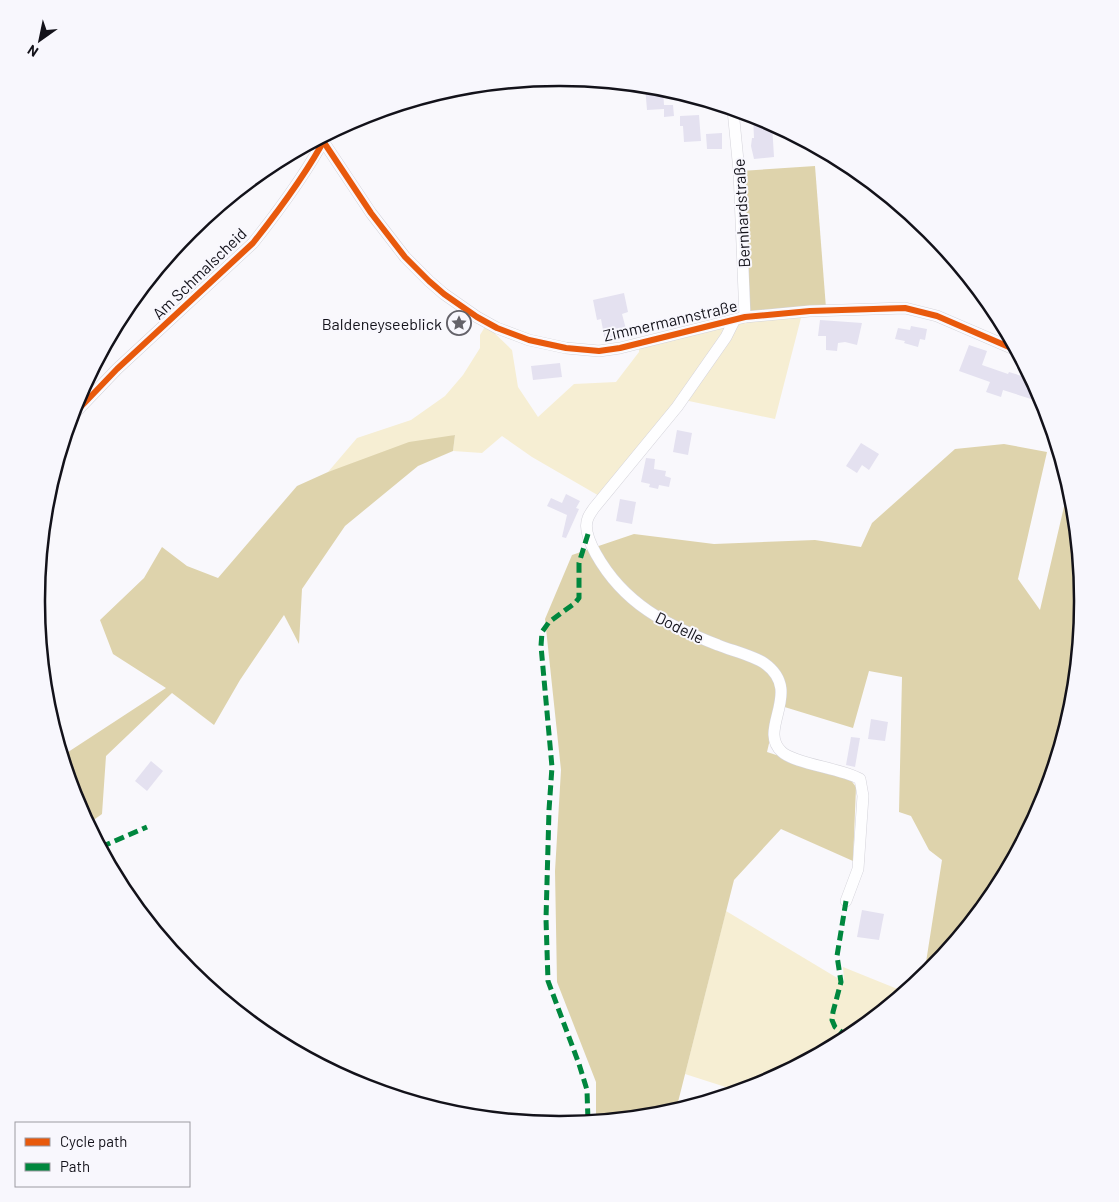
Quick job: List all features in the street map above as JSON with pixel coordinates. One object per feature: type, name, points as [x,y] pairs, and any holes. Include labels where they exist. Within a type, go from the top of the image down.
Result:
[{"type":"street","name":"Bernhardstraße","points":[[734,117],[739,171],[740,319]]},
{"type":"street","name":"Zimmermannstraße","points":[[327,143],[371,213],[416,269],[458,304],[497,328],[529,340],[566,348],[599,351],[620,348],[740,319],[810,311],[905,308],[937,316],[1006,346]]},
{"type":"street","name":"Am Schmalscheid","points":[[85,402],[253,242],[271,220],[318,147]]},
{"type":"street","name":"Dodelle","points":[[740,319],[676,406],[594,508],[587,519],[588,534],[600,562],[624,592],[640,606],[696,637],[763,662],[775,673],[781,686],[781,701],[774,731],[774,742],[782,753],[850,773],[860,779],[863,796],[858,869],[846,901]]},
{"type":"shaded area","points":[[815,166],[826,308],[747,314],[740,171]]},
{"type":"shaded area","points":[[802,314],[775,419],[684,400],[601,497],[532,457],[502,436],[482,453],[453,451],[455,435],[328,472],[357,438],[411,420],[445,396],[463,375],[480,348],[480,335],[486,325],[512,350],[518,387],[538,417],[574,384],[616,382],[639,352],[639,345],[724,325]]},
{"type":"shaded area","points":[[455,435],[453,451],[418,466],[345,526],[302,589],[299,644],[284,615],[240,680],[214,725],[172,693],[106,756],[102,814],[94,820],[68,752],[166,688],[113,654],[100,620],[144,578],[162,547],[187,566],[218,578],[297,486],[328,472],[409,442]]},
{"type":"shaded area","points":[[1004,444],[1047,452],[1018,579],[1040,610],[1065,504],[1070,534],[1074,601],[1070,668],[1064,701],[1047,766],[1021,829],[987,887],[968,914],[926,962],[942,860],[929,850],[911,816],[899,812],[902,677],[869,671],[853,728],[778,705],[767,752],[850,779],[856,787],[853,861],[781,829],[734,880],[678,1102],[627,1111],[596,1114],[596,1082],[557,982],[555,871],[561,770],[545,619],[572,555],[634,534],[714,544],[815,540],[861,547],[872,523],[955,449]]},
{"type":"shaded area","points":[[726,911],[844,982],[843,967],[899,988],[873,1009],[817,1047],[756,1076],[727,1087],[685,1074]]},
{"type":"building","points":[[646,94],[660,96],[664,97],[664,105],[673,105],[674,116],[664,117],[664,109],[647,110]]},
{"type":"building","points":[[699,115],[701,141],[684,142],[683,126],[680,126],[680,116]]},
{"type":"building","points":[[753,125],[773,133],[774,157],[754,159],[751,146],[752,138],[754,138]]},
{"type":"building","points":[[722,133],[722,149],[707,149],[706,134]]},
{"type":"building","points":[[624,293],[628,312],[622,314],[626,329],[613,332],[614,339],[605,341],[601,319],[597,320],[593,300]]},
{"type":"building","points":[[820,320],[862,323],[857,345],[845,342],[838,343],[837,351],[826,350],[826,336],[818,336]]},
{"type":"building","points":[[911,326],[927,329],[925,340],[920,339],[918,347],[895,339],[898,328],[910,330]]},
{"type":"building","points":[[969,345],[987,351],[982,365],[1008,374],[1009,372],[1022,376],[1033,400],[1003,390],[1001,397],[986,392],[990,382],[959,371]]},
{"type":"building","points":[[560,363],[562,377],[533,380],[531,366]]},
{"type":"building","points":[[677,430],[692,433],[688,455],[673,452]]},
{"type":"building","points":[[861,443],[879,454],[869,470],[862,465],[857,473],[846,466]]},
{"type":"building","points":[[646,458],[655,459],[654,469],[666,471],[665,476],[671,478],[669,487],[659,485],[658,489],[649,487],[650,484],[641,482]]},
{"type":"building","points":[[566,494],[580,501],[576,508],[579,509],[566,538],[562,537],[567,515],[547,506],[551,498],[562,503]]},
{"type":"building","points":[[620,499],[636,502],[632,524],[616,521]]},
{"type":"building","points":[[871,719],[888,722],[885,741],[868,739]]},
{"type":"building","points":[[851,737],[860,738],[855,767],[846,765]]},
{"type":"building","points":[[151,761],[163,771],[147,791],[135,781]]},
{"type":"building","points":[[862,910],[884,914],[879,940],[857,937]]},
{"type":"marked path","points":[[588,534],[579,563],[579,598],[549,622],[542,632],[541,646],[552,767],[546,919],[548,981],[587,1090],[588,1114]]},
{"type":"marked path","points":[[107,845],[147,827]]},
{"type":"marked path","points":[[841,1032],[835,1027],[832,1020],[841,982],[837,956],[846,901]]},
{"type":"cycle path","points":[[325,144],[371,213],[405,257],[429,281],[477,317],[497,328],[529,340],[566,348],[599,351],[620,348],[745,317],[810,311],[905,308],[937,316],[1006,346]]},
{"type":"cycle path","points":[[84,403],[117,369],[253,243],[293,190],[321,146]]},
{"type":"place","name":"Baldeneyseeblick","points":[[459,323]]}]
